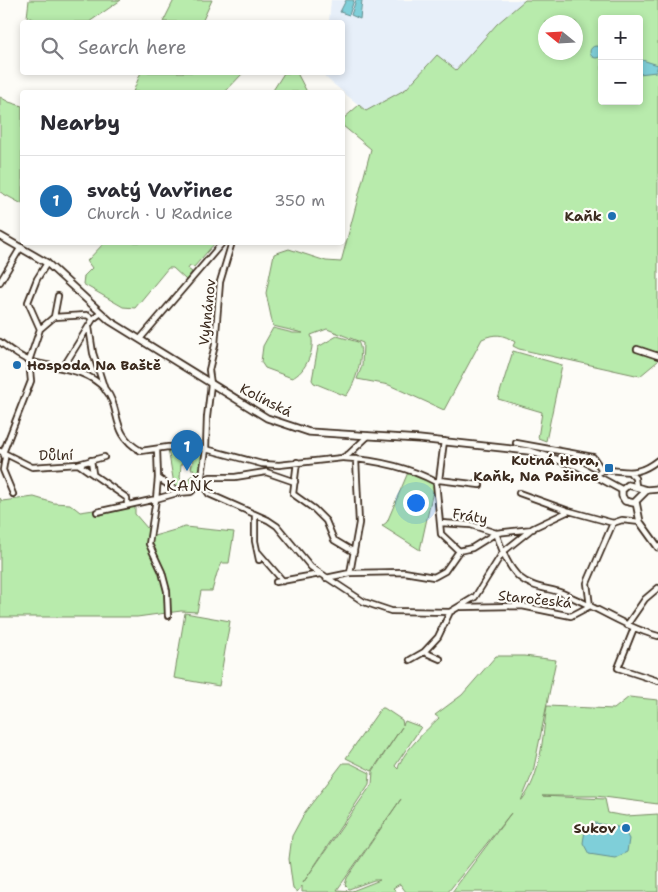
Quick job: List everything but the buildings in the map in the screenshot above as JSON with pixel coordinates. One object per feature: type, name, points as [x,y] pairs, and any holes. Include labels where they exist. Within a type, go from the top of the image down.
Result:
[{"type":"street","name":"Kolínská","points":[[0,236],[21,246],[47,263],[101,313],[267,418],[318,433],[444,441],[529,451],[578,466],[622,490]]},
{"type":"street","name":"Vyhnánov","points":[[140,339],[220,245]]},
{"type":"street","name":"Vyhnánov","points":[[201,482],[206,450],[211,384],[209,370],[215,345],[220,282],[231,245]]},
{"type":"street","points":[[0,282],[21,246]]},
{"type":"street","points":[[40,329],[28,302],[37,279],[47,263]]},
{"type":"street","points":[[54,317],[58,296]]},
{"type":"street","points":[[64,366],[93,319],[101,313]]},
{"type":"street","points":[[13,494],[3,470],[5,458],[1,453],[31,381],[29,360],[40,329],[54,317],[87,315],[93,319]]},
{"type":"street","points":[[89,327],[93,353],[122,433],[138,450],[147,451],[186,447],[262,464],[279,465],[297,462],[315,463],[342,458],[356,459],[406,470],[438,481],[480,485]]},
{"type":"street","points":[[0,342],[29,360],[64,366],[92,379],[106,390]]},
{"type":"street","points":[[637,348],[658,356]]},
{"type":"street","points":[[342,458],[368,436]]},
{"type":"street","name":"Fráty","points":[[444,441],[438,481],[441,534],[459,551]]},
{"type":"street","points":[[516,443],[593,457],[602,470],[631,474],[645,470],[658,460]]},
{"type":"street","points":[[157,449],[158,478],[149,544],[162,572],[168,616]]},
{"type":"street","name":"Důlní","points":[[1,453],[32,467],[78,464],[127,498],[128,505]]},
{"type":"street","points":[[78,464],[104,457]]},
{"type":"street","points":[[341,586],[354,552],[359,522],[356,459]]},
{"type":"street","points":[[91,460],[93,473]]},
{"type":"street","points":[[297,462],[293,494],[314,509],[326,521],[334,540],[354,552]]},
{"type":"street","points":[[261,473],[262,464]]},
{"type":"street","points":[[595,476],[602,470]]},
{"type":"street","points":[[98,512],[191,492],[201,482],[210,477],[236,477],[261,473],[295,482]]},
{"type":"street","points":[[631,474],[635,478],[640,495]]},
{"type":"street","points":[[158,478],[180,493]]},
{"type":"street","points":[[201,482],[209,494],[277,526],[320,574],[364,602],[391,611],[450,612],[460,607],[475,597],[503,552],[534,528],[569,511]]},
{"type":"street","points":[[658,489],[647,490],[628,485],[622,490],[623,499],[633,503],[637,509],[640,522],[658,547]]},
{"type":"street","points":[[633,503],[647,490]]},
{"type":"street","points":[[519,493],[613,524]]},
{"type":"street","points":[[255,515],[259,560]]},
{"type":"street","points":[[590,606],[587,583],[613,524],[622,520],[640,522]]},
{"type":"street","name":"Fráty","points":[[441,523],[471,525],[496,533]]},
{"type":"street","points":[[326,578],[347,574],[404,572],[434,578],[444,571],[459,551],[472,548],[496,533],[534,528]]},
{"type":"street","points":[[496,533],[511,567],[528,582],[562,593],[590,606]]},
{"type":"street","points":[[257,550],[283,582]]},
{"type":"street","points":[[276,582],[320,574]]},
{"type":"street","points":[[627,625],[645,599],[658,588]]},
{"type":"street","points":[[475,597],[477,606]]},
{"type":"street","name":"Staročeská","points":[[460,607],[535,607],[571,616],[590,606],[627,625],[658,636]]},
{"type":"street","points":[[410,660],[424,652],[438,637],[450,612]]},
{"type":"street","points":[[634,628],[618,668],[658,681]]},
{"type":"street","points":[[424,652],[440,659]]},
{"type":"shaded area","points":[[331,0],[525,0],[497,24],[456,70],[437,55],[406,89],[366,111],[345,94],[345,90],[341,90],[325,77],[325,75],[345,75],[345,20],[329,20]]},
{"type":"green space","points":[[29,0],[121,0],[92,20],[36,20],[27,17]]},
{"type":"green space","points":[[174,0],[212,0],[203,20],[164,20]]},
{"type":"green space","points":[[525,0],[658,0],[658,361],[640,376],[519,349],[513,346],[515,342],[507,337],[491,336],[482,339],[444,410],[389,385],[357,379],[362,366],[363,343],[327,329],[311,335],[312,347],[308,360],[301,371],[292,378],[265,368],[261,362],[263,346],[273,328],[293,333],[303,333],[273,326],[266,293],[274,254],[289,249],[326,261],[341,262],[371,149],[345,128],[345,117],[359,105],[366,111],[406,89],[437,55],[456,70],[497,24]]},
{"type":"green space","points":[[140,75],[241,75],[227,90],[134,90]]},
{"type":"green space","points":[[283,75],[298,75],[306,90],[273,90]]},
{"type":"green space","points":[[0,97],[20,105],[20,203],[0,192]]},
{"type":"green space","points":[[102,245],[213,245],[194,267],[190,266],[188,269],[192,272],[186,280],[173,268],[168,268],[135,308],[123,307],[83,284],[84,276],[92,268],[87,261]]},
{"type":"green space","points":[[337,336],[358,342],[360,347],[361,354],[358,370],[346,396],[314,383],[312,380],[318,347]]},
{"type":"green space","points":[[513,351],[562,365],[546,441],[538,438],[542,412],[498,399]]},
{"type":"green space","points":[[168,449],[198,450],[204,453],[197,484],[189,491],[182,490],[174,484]],"holes":[[[188,456],[193,460],[191,469],[194,469],[193,476],[185,483],[180,478],[183,458]]]},
{"type":"green space","points":[[409,470],[435,482],[420,550],[382,526],[387,522]]},
{"type":"green space","points":[[34,497],[54,503],[70,504],[80,512],[135,504],[135,514],[154,536],[185,527],[234,532],[229,563],[222,563],[212,591],[201,591],[197,612],[181,611],[137,617],[0,617],[0,498],[2,501]]},
{"type":"green space","points":[[185,613],[230,621],[219,686],[174,678]]},
{"type":"green space","points":[[496,656],[524,656],[556,660],[533,772],[521,801],[528,791],[537,768],[547,706],[614,709],[629,697],[658,700],[658,804],[596,796],[542,796],[605,799],[608,813],[626,816],[658,814],[658,892],[452,892],[511,813],[448,892],[406,892],[400,884],[393,888],[397,892],[302,892],[302,886],[297,892],[293,889],[289,859],[292,836],[305,812],[343,763],[350,763],[370,773],[369,784],[303,883],[372,784],[373,771],[402,727],[372,771],[346,758],[381,708],[402,720],[403,725],[405,721],[421,727],[395,766],[398,769],[409,749],[439,718],[435,715],[462,695]],"holes":[[[401,799],[347,878],[345,885],[349,889],[374,880],[380,880],[352,891],[337,890]]]},
{"type":"water","points":[[346,0],[354,0],[349,15],[340,12]]},
{"type":"water","points":[[356,0],[362,0],[360,19],[351,15]]},
{"type":"water","points":[[598,46],[598,58],[594,58],[591,57],[590,50],[591,47]]},
{"type":"water","points":[[643,60],[658,65],[656,72],[643,74]]},
{"type":"water","points":[[595,823],[623,828],[629,839],[627,852],[615,858],[589,854],[583,843],[585,830]]},
{"type":"place","name":"Kaňk","points":[[612,216]]},
{"type":"place","name":"Hospoda Na Baště","points":[[17,365]]},
{"type":"place","name":"Kutná Hora, Kaňk, Na Pašince","points":[[609,468]]},
{"type":"place","name":"svatý Vavřinec","points":[[187,471]]},
{"type":"place","name":"Sukov","points":[[626,828]]},
{"type":"district","name":"KAŇK","points":[[190,485]]}]
